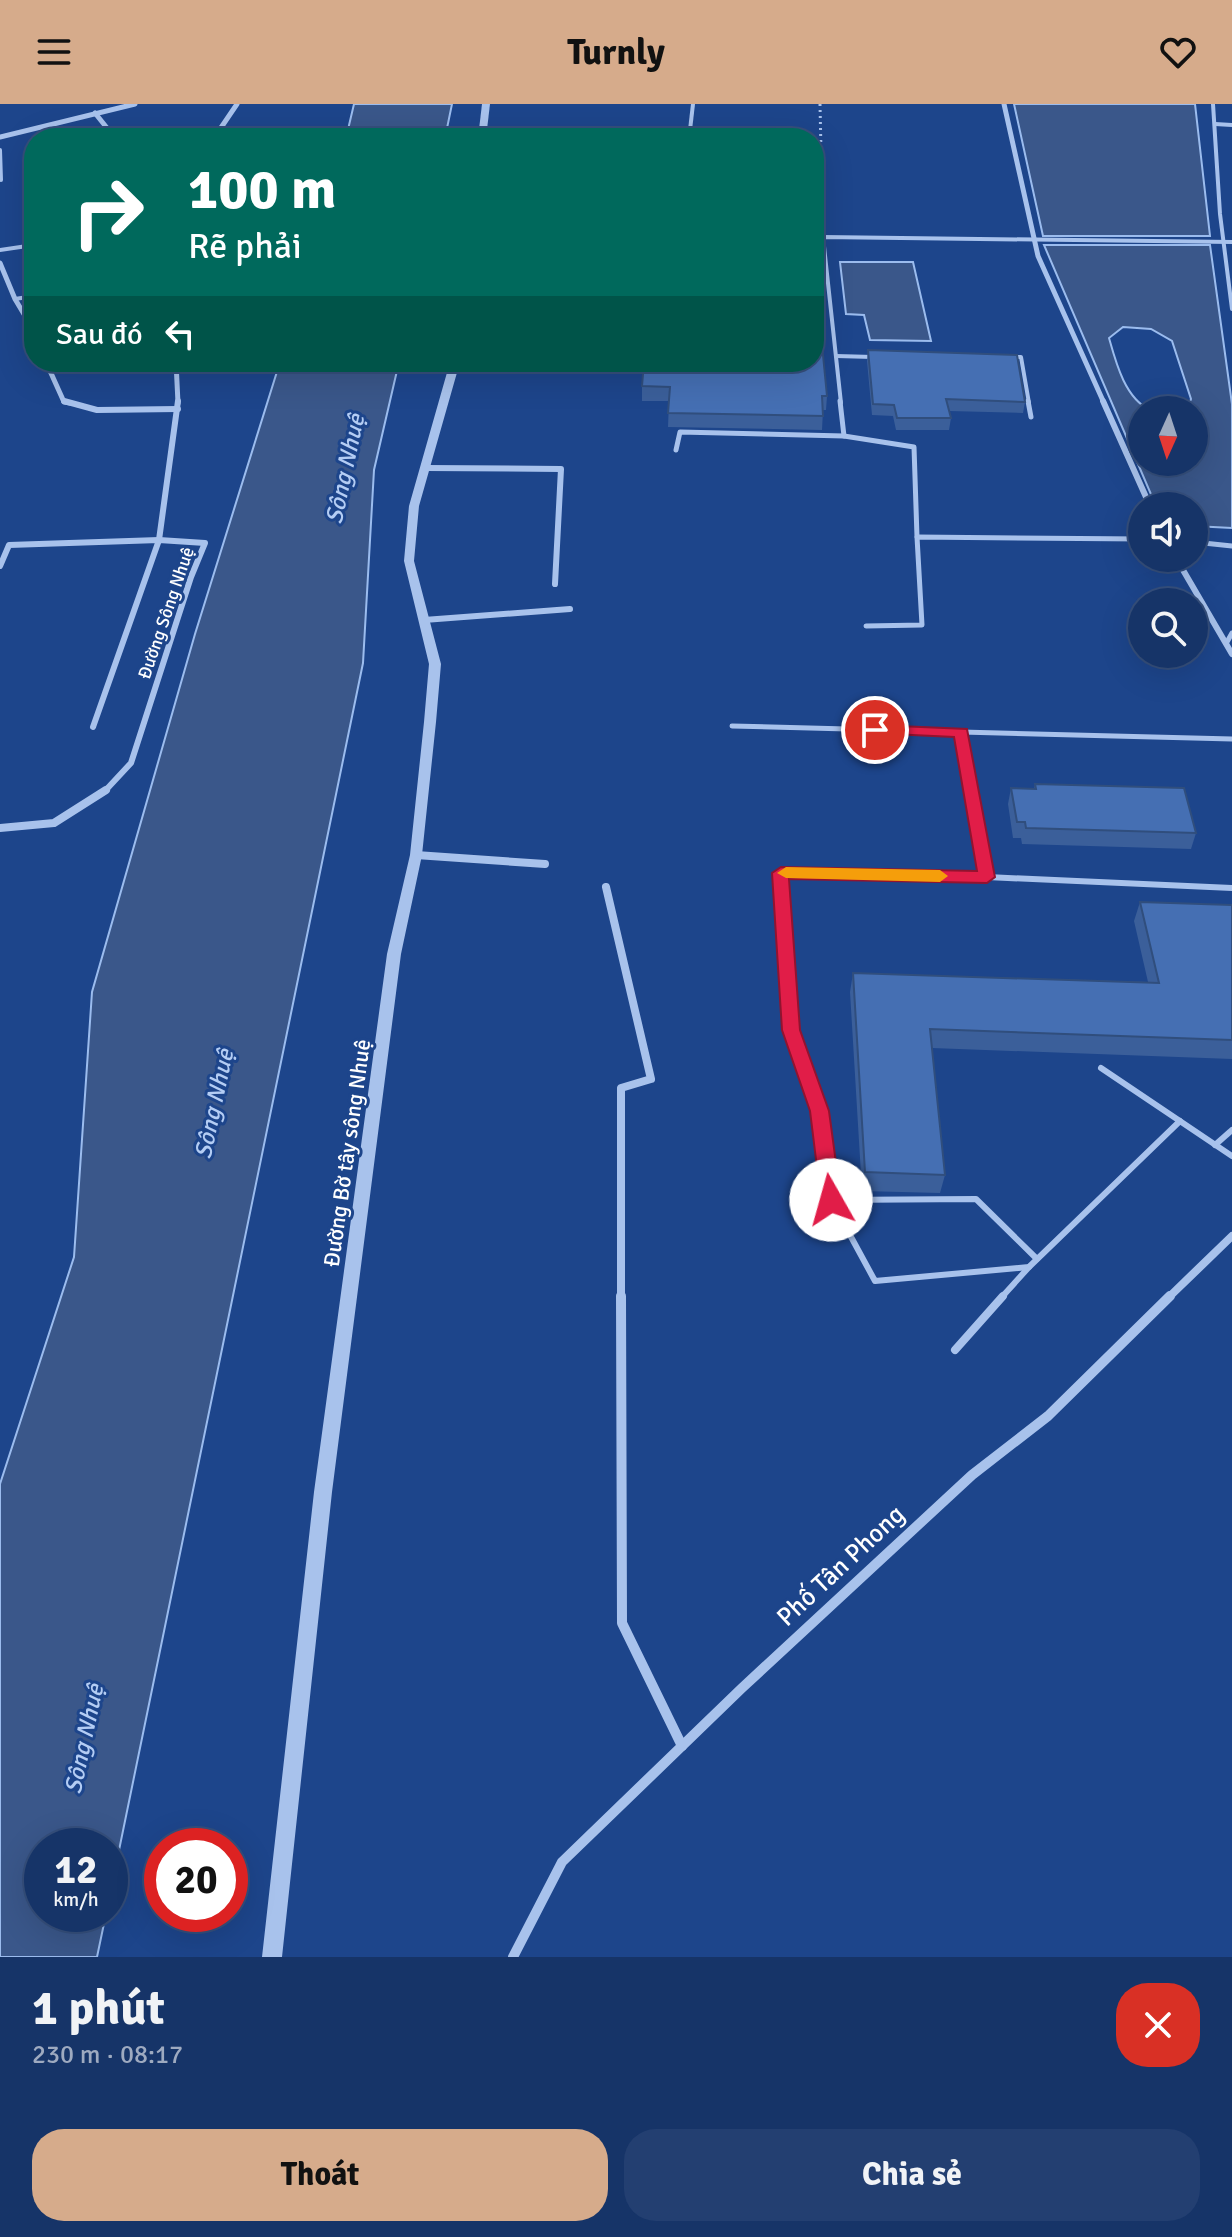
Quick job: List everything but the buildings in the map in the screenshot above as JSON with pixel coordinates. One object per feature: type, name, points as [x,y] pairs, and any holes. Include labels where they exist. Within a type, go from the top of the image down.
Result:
[{"type":"street","points":[[36,128],[135,104]]},
{"type":"street","points":[[221,128],[237,104]]},
{"type":"street","points":[[483,128],[486,104]]},
{"type":"street","points":[[1004,104],[1038,256],[1144,492]]},
{"type":"street","points":[[95,113],[106,128]]},
{"type":"street","points":[[0,137],[24,131]]},
{"type":"street","points":[[0,263],[24,314]]},
{"type":"street","points":[[50,372],[64,402],[97,410],[178,409]]},
{"type":"street","name":"Đường Sông Nhuệ","points":[[0,828],[54,823],[102,794],[131,763],[191,577],[205,543],[159,540],[178,409],[177,372]]},
{"type":"street","name":"Đường Bờ tây sông Nhuệ","points":[[272,1957],[323,1492],[394,954],[416,855],[435,664],[409,561],[414,506],[452,372]]},
{"type":"street","points":[[426,468],[561,469],[555,584]]},
{"type":"street","points":[[0,566],[9,545],[159,540],[93,727]]},
{"type":"street","points":[[1184,572],[1232,654]]},
{"type":"street","points":[[424,620],[570,609]]},
{"type":"street","points":[[416,855],[545,864]]},
{"type":"street","points":[[606,887],[651,1079],[621,1088],[622,1623],[682,1746]]},
{"type":"street","name":"Phố Tân Phong","points":[[513,1957],[562,1862],[972,1475],[1048,1416],[1232,1237]]},
{"type":"lane","points":[[690,128],[693,104]]},
{"type":"lane","points":[[1213,104],[1220,214],[1232,309]]},
{"type":"lane","points":[[1215,124],[1232,125]]},
{"type":"lane","points":[[0,150],[1,180]]},
{"type":"lane","points":[[1220,214],[1232,214]]},
{"type":"lane","points":[[824,237],[1232,242]]},
{"type":"lane","points":[[0,250],[24,246]]},
{"type":"lane","points":[[824,246],[844,436]]},
{"type":"lane","points":[[15,299],[24,298]]},
{"type":"lane","points":[[836,356],[882,357]]},
{"type":"lane","points":[[1005,357],[1021,357],[1031,417]]},
{"type":"lane","points":[[676,450],[680,432],[844,436],[914,447],[922,625],[866,626]]},
{"type":"lane","points":[[917,537],[1128,539]]},
{"type":"lane","points":[[1208,543],[1232,546]]},
{"type":"lane","points":[[1227,642],[1232,633]]},
{"type":"lane","points":[[732,726],[1232,739]]},
{"type":"lane","points":[[961,732],[987,877]]},
{"type":"lane","points":[[1029,1267],[875,1281],[831,1200],[820,1111],[791,1030],[781,873],[987,877],[1232,888]]},
{"type":"lane","points":[[1101,1068],[1232,1156]]},
{"type":"lane","points":[[955,1350],[1029,1267],[1180,1121]]},
{"type":"lane","points":[[1215,1145],[1232,1130]]},
{"type":"lane","points":[[831,1200],[976,1199],[1037,1259]]},
{"type":"water","points":[[354,104],[452,104],[447,128],[348,128]]},
{"type":"water","points":[[1014,104],[1195,104],[1210,236],[1043,236]]},
{"type":"water","points":[[1044,245],[1210,245],[1232,404],[1232,528],[1208,527],[1208,492],[1150,492],[1143,476],[1208,476],[1208,396],[1190,396],[1172,341],[1151,329],[1123,327],[1109,338],[1118,369],[1133,396],[1128,396],[1128,441]]},
{"type":"water","points":[[840,262],[913,262],[931,341],[870,340],[864,315],[846,314]]},
{"type":"water","name":"Sông Nhuệ","points":[[277,372],[397,372],[374,470],[363,663],[124,1828],[24,1828],[24,1932],[102,1932],[97,1957],[0,1957],[0,1484],[74,1257],[92,992],[195,634]]},
{"type":"slow traffic","points":[[786,873],[940,876]]},
{"type":"route","points":[[831,1200],[820,1111],[791,1030],[781,873],[987,877],[961,732],[875,730]]}]
